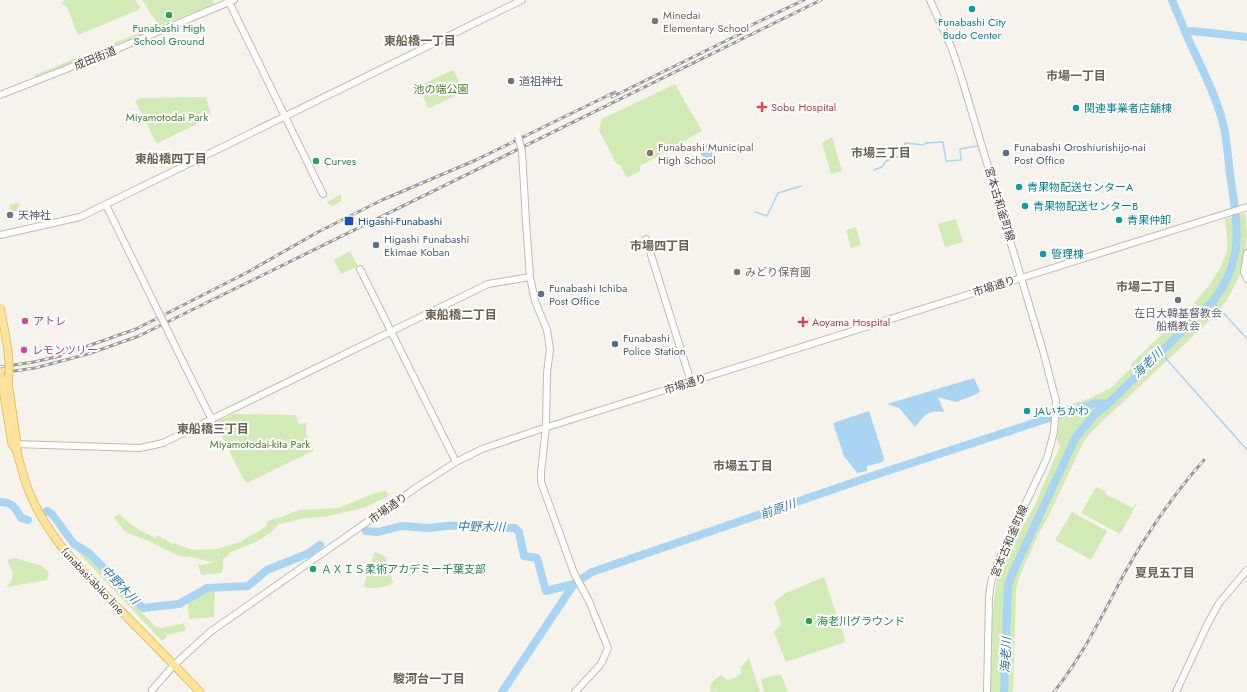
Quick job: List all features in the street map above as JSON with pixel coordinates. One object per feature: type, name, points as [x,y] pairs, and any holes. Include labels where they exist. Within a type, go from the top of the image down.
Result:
[{"type":"main road","name":"funabasi-abiko line","points":[[0,305],[10,374],[3,382]]},
{"type":"main road","name":"funabasi-abiko line","points":[[0,331],[3,382]]},
{"type":"main road","name":"funabasi-abiko line","points":[[0,372],[15,446],[25,481],[44,523],[56,541],[81,570],[200,692]]},
{"type":"street","points":[[0,235],[80,217],[522,0]]},
{"type":"street","name":"宮本古和釜町線","points":[[930,0],[952,49],[961,76],[1022,277],[1056,401],[1054,432],[1047,458],[997,564],[991,582],[989,598],[987,692]]},
{"type":"street","points":[[232,1],[323,194]]},
{"type":"street","name":"成田街道","points":[[0,95],[112,51],[232,1]]},
{"type":"street","points":[[518,136],[522,151],[530,277],[535,301],[547,330],[549,342],[546,427],[541,482],[574,573],[608,648],[601,664],[575,692]]},
{"type":"street","points":[[106,205],[212,420]]},
{"type":"street","name":"市場通り","points":[[152,690],[174,665],[210,632],[237,612],[417,487],[456,462],[498,443],[1022,277],[1247,208]]},
{"type":"street","points":[[646,239],[691,382]]},
{"type":"street","points":[[1247,253],[1244,272],[1247,279]]},
{"type":"street","points":[[360,269],[456,462]]},
{"type":"street","points":[[15,446],[148,447],[170,441],[488,284],[530,277]]},
{"type":"street","points":[[1176,692],[1207,625],[1219,603],[1247,570]]},
{"type":"green space","points":[[65,0],[135,0],[140,7],[138,10],[78,35],[67,7],[61,4]]},
{"type":"green space","name":"Funabashi High School Ground","points":[[142,0],[212,0],[214,4],[159,26]]},
{"type":"green space","points":[[154,27],[155,29],[89,56],[87,54]]},
{"type":"green space","points":[[76,58],[77,61],[35,78],[35,75]]},
{"type":"green space","name":"池の端公園","points":[[452,70],[454,71],[463,92],[430,108],[428,107],[419,86]]},
{"type":"green space","points":[[675,84],[702,131],[640,166],[640,171],[627,178],[620,165],[616,163],[599,130],[602,119]]},
{"type":"green space","name":"Miyamotodai Park","points":[[141,98],[206,98],[211,117],[158,143],[156,142],[135,101]]},
{"type":"green space","points":[[832,137],[842,171],[831,174],[822,143]]},
{"type":"green space","points":[[341,194],[341,201],[333,206],[327,202]]},
{"type":"green space","points":[[19,204],[20,210],[11,212],[9,205]]},
{"type":"green space","points":[[1245,213],[1247,234],[1245,256],[1239,277],[1227,300],[1207,323],[1091,432],[1083,443],[1038,535],[1018,580],[1016,591],[1013,692],[991,692],[992,618],[997,577],[1004,560],[1034,507],[1060,446],[1057,440],[1061,407],[1088,399],[1111,388],[1131,368],[1131,364],[1168,328],[1164,317],[1192,309],[1197,305],[1194,303],[1208,287],[1226,254],[1227,241],[1225,219]]},
{"type":"green space","points":[[956,219],[963,242],[945,247],[938,224]]},
{"type":"green space","points":[[856,227],[861,245],[851,248],[846,230]]},
{"type":"green space","points":[[350,251],[357,265],[356,267],[341,274],[334,260]]},
{"type":"green space","name":"Miyamotodai-kita Park","points":[[233,414],[296,415],[298,424],[306,423],[306,434],[313,451],[247,483],[245,482],[215,423]]},
{"type":"green space","points":[[1096,487],[1106,492],[1105,494],[1133,508],[1136,503],[1137,504],[1120,534],[1081,513]]},
{"type":"green space","points":[[386,491],[389,496],[364,508],[328,516],[300,519],[279,524],[270,533],[258,541],[229,553],[229,555],[223,559],[223,571],[221,573],[201,575],[198,564],[202,565],[219,561],[211,562],[191,557],[179,556],[126,532],[114,517],[119,514],[127,522],[141,531],[156,538],[157,535],[173,544],[174,543],[193,550],[217,549],[240,542],[267,526],[267,521],[299,510],[338,508],[378,492]]},
{"type":"green space","points":[[1072,512],[1107,531],[1091,560],[1055,540]]},
{"type":"green space","points":[[74,548],[84,553],[156,627],[161,628],[185,623],[185,631],[166,635],[167,637],[162,641]]},
{"type":"green space","points":[[375,552],[386,557],[393,583],[379,588],[369,588],[365,587],[364,585]]},
{"type":"green space","points":[[15,558],[42,566],[49,573],[47,580],[6,587],[11,581],[12,577],[11,568],[7,560]]},
{"type":"green space","name":"海老川グラウンド","points":[[824,577],[845,642],[786,662],[774,632],[781,624],[774,602],[784,594]]},
{"type":"green space","points":[[208,592],[215,592],[214,617],[189,619],[188,603]]},
{"type":"green space","points":[[749,658],[760,692],[711,692],[710,688],[712,682],[721,675],[728,680],[735,678],[741,673],[741,667]]},
{"type":"green space","points":[[781,674],[788,692],[764,692],[761,679]]},
{"type":"water","points":[[706,143],[715,157],[706,162],[697,148]]},
{"type":"water","points":[[974,378],[980,391],[977,394],[956,402],[938,397],[944,412],[927,414],[915,427],[899,408],[887,404]]},
{"type":"water","points":[[869,411],[884,458],[883,462],[867,466],[867,471],[857,473],[844,456],[833,423]]},
{"type":"waterway","name":"海老川","points":[[1004,692],[1008,585],[1076,437],[1096,413],[1108,404],[1213,301],[1231,270],[1235,255],[1235,209],[1223,123],[1212,90],[1172,0]]},
{"type":"waterway","points":[[1186,32],[1192,31],[1247,37]]},
{"type":"waterway","points":[[874,170],[882,167],[886,161],[902,155],[905,143],[923,145],[926,143],[943,142],[946,161],[961,160],[960,149],[977,146]]},
{"type":"waterway","points":[[755,212],[767,216],[778,193],[801,186]]},
{"type":"waterway","points":[[1213,301],[1247,339]]},
{"type":"waterway","points":[[1161,353],[1247,450]]},
{"type":"waterway","name":"前原川","points":[[502,692],[574,584],[592,572],[881,473],[1080,408],[1096,403],[1108,404]]},
{"type":"waterway","name":"中野木川","points":[[0,502],[11,504],[21,518],[28,520]]},
{"type":"waterway","name":"中野木川","points":[[47,511],[52,514],[74,544],[89,553],[143,608],[179,604],[207,588],[248,586],[267,570],[307,554],[320,545]]},
{"type":"waterway","name":"中野木川","points":[[366,531],[378,532],[401,526],[429,528],[482,525],[498,528],[515,528],[519,532],[524,556],[537,558],[546,591],[574,584]]},
{"type":"railway","points":[[741,30],[804,0]]},
{"type":"railway","points":[[0,373],[35,368],[88,354],[139,336],[821,0]]},
{"type":"railway","points":[[612,97],[748,30]]},
{"type":"railway","points":[[53,355],[85,347],[136,329],[248,272],[318,232],[382,200],[476,160],[615,92]]},
{"type":"railway","points":[[0,367],[34,362],[60,356]]},
{"type":"railway","points":[[1054,692],[1083,650],[1124,574],[1151,529],[1204,460]]},
{"type":"place","name":"Funabashi City Budo Center","points":[[972,9]]},
{"type":"place","name":"Funabashi High School Ground","points":[[169,15]]},
{"type":"place","name":"Minedai Elementary School","points":[[655,21]]},
{"type":"place","name":"道祖神社","points":[[511,81]]},
{"type":"place","name":"Sobu Hospital","points":[[762,107]]},
{"type":"place","name":"関連事業者店舗棟","points":[[1076,108]]},
{"type":"place","name":"Funabashi Municipal High School","points":[[650,153]]},
{"type":"place","name":"Funabashi Oroshiurishijo-nai Post Office","points":[[1006,153]]},
{"type":"place","name":"Curves","points":[[316,161]]},
{"type":"place","name":"青果物配送センターA","points":[[1019,187]]},
{"type":"place","name":"青果物配送センターB","points":[[1025,206]]},
{"type":"place","name":"天神社","points":[[10,215]]},
{"type":"place","name":"青果仲卸","points":[[1119,220]]},
{"type":"place","name":"Higashi-Funabashi","points":[[349,221]]},
{"type":"place","name":"Higashi Funabashi Ekimae Koban","points":[[376,245]]},
{"type":"place","name":"管理棟","points":[[1043,254]]},
{"type":"place","name":"みどり保育園","points":[[737,272]]},
{"type":"place","name":"Funabashi Ichiba Post Office","points":[[541,294]]},
{"type":"place","name":"在日大韓基督教会 船橋教会","points":[[1178,300]]},
{"type":"place","name":"アトレ","points":[[25,321]]},
{"type":"place","name":"Aoyama Hospital","points":[[803,322]]},
{"type":"place","name":"Funabashi Police Station","points":[[615,344]]},
{"type":"place","name":"レモンツリー","points":[[24,350]]},
{"type":"place","name":"JAいちかわ","points":[[1027,411]]},
{"type":"place","name":"ＡＸＩＳ柔術アカデミー千葉支部","points":[[313,569]]},
{"type":"place","name":"海老川グラウンド","points":[[809,621]]},
{"type":"district","name":"東船橋一丁目","points":[[420,41]]},
{"type":"district","name":"市場一丁目","points":[[1076,76]]},
{"type":"district","name":"市場三丁目","points":[[881,153]]},
{"type":"district","name":"東船橋四丁目","points":[[171,159]]},
{"type":"district","name":"市場四丁目","points":[[660,246]]},
{"type":"district","name":"市場二丁目","points":[[1146,287]]},
{"type":"district","name":"東船橋二丁目","points":[[461,315]]},
{"type":"district","name":"東船橋三丁目","points":[[213,429]]},
{"type":"district","name":"市場五丁目","points":[[743,466]]},
{"type":"district","name":"夏見五丁目","points":[[1165,573]]},
{"type":"district","name":"駿河台一丁目","points":[[429,679]]}]
